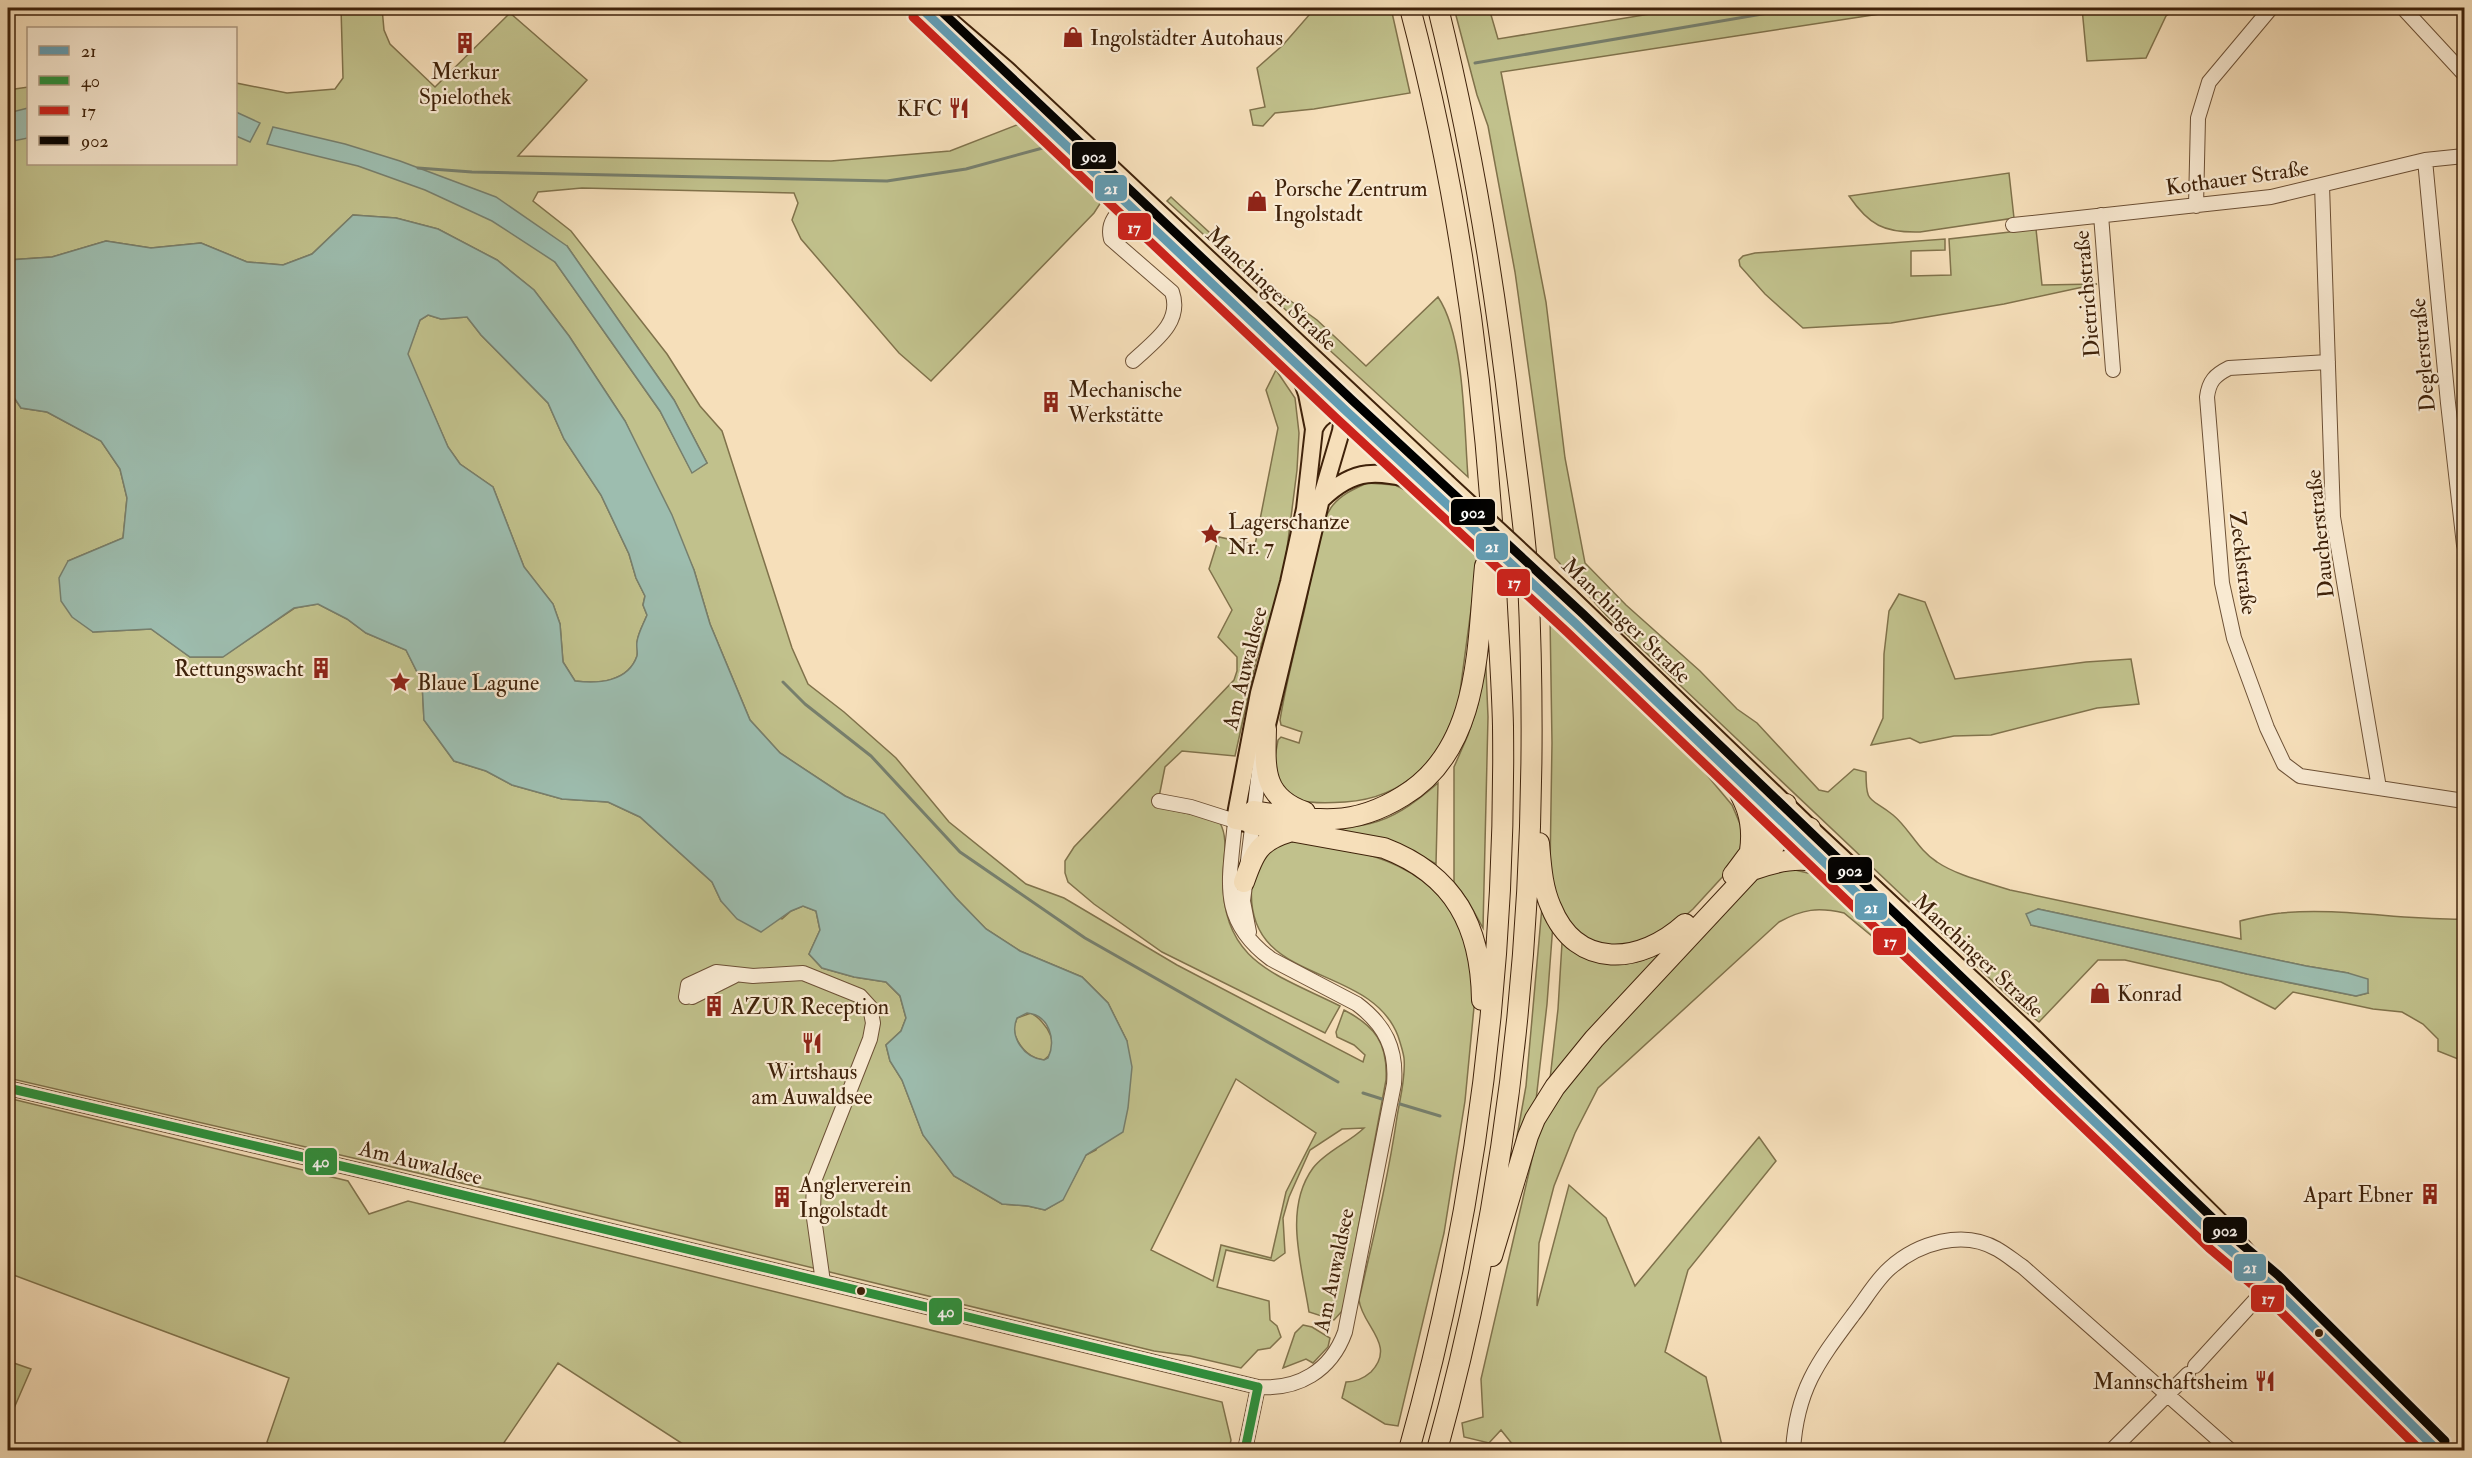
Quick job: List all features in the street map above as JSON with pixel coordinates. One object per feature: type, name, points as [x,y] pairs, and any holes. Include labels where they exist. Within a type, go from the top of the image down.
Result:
[{"type":"highway","points":[[1409,1450],[1426,1389],[1465,1207],[1483,1084],[1492,1009],[1502,840],[1503,724],[1492,503],[1475,344],[1457,223],[1440,136],[1410,8]]},
{"type":"highway","points":[[1437,1450],[1464,1341],[1496,1185],[1511,1078],[1523,960],[1529,864],[1531,775],[1528,578],[1499,326],[1471,153],[1438,8]]},
{"type":"highway","points":[[1244,816],[1334,819],[1372,812],[1408,793],[1436,769],[1455,741],[1468,705],[1473,679],[1492,503]]},
{"type":"highway","points":[[1266,729],[1267,778],[1273,790],[1293,808],[1334,819]]},
{"type":"highway","points":[[1464,1341],[1507,1212],[1528,1137],[1542,1107],[1572,1063],[1672,953],[1751,860],[1751,820],[1746,803],[1727,770]]},
{"type":"highway","points":[[1531,775],[1545,892],[1551,910],[1567,932],[1589,949],[1619,955],[1635,954],[1662,943],[1692,918],[1732,876],[1751,860],[1774,846],[1784,826],[1788,812],[1786,804]]},
{"type":"highway","points":[[1244,816],[1289,832],[1364,843],[1401,854],[1434,875],[1458,902],[1474,936],[1480,969],[1483,1084]]},
{"type":"highway","points":[[1784,826],[1793,824],[1810,828]]},
{"type":"highway","points":[[1244,882],[1259,848],[1270,839],[1289,832]]},
{"type":"highway","points":[[1751,860],[1805,859],[1821,862]]},
{"type":"main road","name":"Manchinger Straße","points":[[921,8],[943,31],[1344,386],[1370,413],[1569,596],[2136,1138],[2249,1253],[2270,1284]]},
{"type":"main road","name":"Manchinger Straße","points":[[935,8],[1006,69],[1295,363],[1575,623],[1821,862],[2028,1056],[2217,1239],[2270,1284],[2437,1450]]},
{"type":"main road","name":"Am Auwaldsee","points":[[1244,816],[1259,693],[1289,582],[1305,509],[1314,429],[1310,404],[1295,363]]},
{"type":"main road","name":"Am Auwaldsee","points":[[1266,729],[1321,499],[1341,431],[1344,386]]},
{"type":"main road","points":[[1314,429],[1328,413],[1344,409],[1370,413]]},
{"type":"main road","points":[[1321,499],[1346,480],[1369,472],[1422,482]]},
{"type":"street","points":[[2196,206],[2198,118],[2209,82],[2271,8]]},
{"type":"street","points":[[2403,8],[2464,74]]},
{"type":"street","name":"Kothauer Straße","points":[[2013,225],[2271,197],[2425,160],[2464,156]]},
{"type":"street","name":"Deglerstraße","points":[[2425,160],[2464,545]]},
{"type":"street","name":"Daucherstraße","points":[[2322,185],[2333,517],[2379,788]]},
{"type":"street","points":[[1133,361],[1170,323],[1175,312],[1172,292],[1111,239],[1110,229],[1113,220],[1134,198]]},
{"type":"street","name":"Dietrichstraße","points":[[2101,215],[2113,370]]},
{"type":"street","name":"Zecklstraße","points":[[2328,362],[2229,368],[2216,374],[2209,384],[2207,397],[2222,584],[2234,638],[2267,728],[2284,764],[2291,771],[2312,780],[2379,788]]},
{"type":"street","name":"Am Auwaldsee","points":[[8,1088],[1258,1387],[1288,1386],[1312,1376],[1328,1363],[1342,1342],[1395,1070],[1388,1039],[1378,1022],[1351,1001],[1270,959],[1258,950],[1240,929],[1232,902],[1230,871],[1266,729]]},
{"type":"street","points":[[2379,788],[2464,801]]},
{"type":"street","points":[[1158,801],[1244,816]]},
{"type":"street","name":"Am Auwaldsee","points":[[1244,816],[1245,916],[1249,932],[1258,950]]},
{"type":"street","points":[[689,997],[688,985],[716,972],[734,976],[802,973],[860,996],[870,1007],[873,1023],[870,1039],[814,1181],[813,1211],[823,1282]]},
{"type":"street","points":[[1793,1450],[1802,1397],[1819,1360],[1889,1268],[1916,1250],[1942,1241],[1970,1240],[1995,1247],[2023,1267],[2167,1397],[2230,1450]]},
{"type":"street","points":[[2112,1450],[2167,1397],[2270,1284]]},
{"type":"street","points":[[1245,1450],[1258,1387]]},
{"type":"green space","points":[[341,8],[382,8],[384,30],[390,44],[435,87],[510,13],[587,80],[518,156],[831,161],[950,151],[1022,123],[1105,196],[1094,213],[931,381],[899,353],[801,239],[792,220],[798,203],[794,193],[582,188],[538,192],[533,201],[571,231],[667,354],[700,406],[722,431],[792,648],[808,684],[896,758],[949,822],[1026,884],[1064,898],[1177,965],[1363,1062],[1365,1055],[1354,1045],[1337,1037],[1336,1032],[1344,1010],[1364,1022],[1377,1037],[1385,1056],[1386,1080],[1343,1310],[1334,1320],[1309,1312],[1297,1238],[1299,1201],[1304,1184],[1318,1162],[1364,1128],[1342,1129],[1310,1150],[1289,1197],[1283,1218],[1285,1253],[1274,1261],[1226,1250],[1217,1287],[1269,1301],[1270,1320],[1277,1326],[1281,1337],[1270,1348],[1258,1350],[1241,1368],[1190,1356],[1154,1351],[530,1199],[8,1078],[8,392],[21,408],[47,412],[101,441],[120,469],[127,498],[123,538],[68,561],[93,632],[151,629],[190,657],[222,657],[295,608],[318,604],[347,619],[366,633],[406,650],[422,682],[424,720],[454,761],[486,771],[512,785],[562,799],[608,802],[640,817],[712,882],[721,901],[782,919],[791,911],[803,906],[816,911],[820,930],[809,954],[822,968],[854,977],[886,982],[900,996],[906,1018],[901,1031],[886,1045],[890,1061],[902,1080],[923,1135],[954,1176],[1002,1204],[1045,1210],[1062,1200],[1086,1155],[1096,1150],[1127,1041],[1108,1003],[1082,977],[1020,951],[986,929],[956,898],[884,814],[845,796],[780,753],[750,720],[710,624],[694,570],[625,421],[569,336],[534,290],[497,260],[438,229],[396,218],[353,215],[312,254],[283,265],[247,262],[201,243],[151,248],[106,241],[52,257],[8,260],[8,90],[27,87],[27,165],[237,165],[237,83],[287,93],[335,89],[343,78]],"holes":[[[567,246],[674,400],[707,463],[692,472],[660,411],[555,262]],[[1236,1079],[1316,1133],[1286,1192],[1271,1258],[1221,1245],[1213,1281],[1151,1250]]]},
{"type":"green space","points":[[1311,8],[1391,8],[1410,93],[1275,113],[1263,126],[1253,125],[1250,110],[1265,107],[1257,68],[1283,45],[1310,14]]},
{"type":"green space","points":[[1454,8],[1489,8],[1498,39],[1686,8],[1919,8],[1501,72],[1546,302],[1565,458],[1585,563],[1626,605],[1700,671],[1737,709],[1757,723],[1819,790],[1828,792],[1854,769],[1866,772],[1868,796],[1899,820],[1930,857],[1963,875],[2010,890],[2241,939],[2240,921],[2281,913],[2327,912],[2464,919],[2463,1061],[2438,1051],[2438,1039],[2423,1024],[2402,1012],[2373,1009],[2293,992],[2275,1009],[2221,982],[2125,960],[2098,960],[2039,1022],[2021,1008],[1606,615],[1555,558],[1515,272],[1488,126],[1477,95]],"holes":[[[2038,909],[2348,973],[2368,993],[2356,996],[2031,925]]]},
{"type":"green space","points":[[2082,8],[2178,8],[2166,16],[2146,58],[2087,61]]},
{"type":"green space","points":[[2009,173],[2014,218],[1920,232],[1897,231],[1878,225],[1863,214],[1849,196]]},
{"type":"green space","points":[[1171,197],[1260,279],[1317,320],[1366,366],[1438,297],[1454,335],[1458,359],[1462,384],[1468,477],[1167,201]]},
{"type":"green space","points":[[2036,229],[2042,285],[2097,284],[2004,304],[1891,323],[1803,328],[1765,294],[1740,266],[1739,260],[1743,256],[1755,253],[1945,239],[1945,250],[1911,251],[1911,276],[1951,275],[1949,239]]},
{"type":"green space","points":[[428,315],[441,319],[467,317],[481,335],[548,403],[564,439],[601,495],[629,554],[636,578],[645,596],[643,605],[647,615],[637,642],[637,656],[633,665],[619,676],[602,681],[575,681],[563,662],[560,624],[553,604],[524,567],[493,487],[460,464],[448,447],[407,354],[420,320]]},
{"type":"green space","points":[[1276,370],[1295,398],[1299,433],[1297,470],[1283,580],[1256,661],[1235,756],[1182,751],[1165,767],[1157,807],[1209,818],[1220,823],[1225,843],[1223,877],[1225,906],[1231,929],[1242,947],[1274,974],[1340,1006],[1325,1033],[1162,952],[1094,904],[1068,882],[1065,873],[1065,861],[1074,847],[1234,680],[1237,671],[1237,657],[1218,637],[1232,610],[1209,569],[1219,537],[1255,545],[1278,428],[1266,390]]},
{"type":"green space","points":[[1367,483],[1395,485],[1423,499],[1479,550],[1459,699],[1443,739],[1432,756],[1404,783],[1367,799],[1334,803],[1299,800],[1279,787],[1273,768],[1278,740],[1281,737],[1299,743],[1302,732],[1281,725],[1285,693],[1315,556],[1327,514],[1333,505],[1348,492]]},
{"type":"green space","points":[[1899,594],[1925,602],[1955,679],[2086,662],[2131,659],[2139,704],[2097,708],[1991,735],[1954,736],[1920,743],[1910,738],[1871,745],[1883,718],[1884,654],[1889,611]]},
{"type":"green space","points":[[1550,616],[1660,719],[1732,805],[1743,831],[1740,850],[1726,873],[1693,909],[1668,931],[1621,949],[1582,938],[1567,921],[1555,898],[1550,869],[1552,743]]},
{"type":"green space","points":[[1485,645],[1488,717],[1483,928],[1454,882],[1454,767],[1478,704]]},
{"type":"green space","points":[[1438,783],[1436,864],[1419,854],[1384,841],[1348,832],[1292,823],[1336,827],[1370,824],[1402,810]]},
{"type":"green space","points":[[1289,841],[1346,849],[1373,856],[1398,866],[1421,880],[1441,897],[1457,920],[1472,963],[1476,1007],[1474,1007],[1465,1101],[1444,1233],[1398,1426],[1385,1424],[1342,1398],[1346,1382],[1365,1377],[1378,1362],[1381,1353],[1376,1336],[1361,1309],[1359,1300],[1389,1163],[1403,1080],[1404,1055],[1398,1036],[1383,1012],[1361,995],[1286,957],[1266,940],[1254,916],[1253,874],[1269,851]]},
{"type":"green space","points":[[1791,869],[1812,874],[1864,912],[1948,989],[2056,1095],[1938,991],[1844,913],[1811,910],[1779,922],[1598,1088],[1575,1133],[1554,1186],[1539,1243],[1537,1306],[1569,1185],[1606,1218],[1635,1286],[1759,1137],[1776,1161],[1688,1270],[1665,1352],[1706,1377],[1723,1450],[1517,1450],[1501,1430],[1489,1443],[1464,1437],[1462,1423],[1483,1417],[1481,1379],[1536,1142],[1551,1104],[1597,1042],[1746,887],[1765,874]]},
{"type":"green space","points":[[1542,907],[1553,924],[1547,1004],[1535,1109],[1516,1142],[1526,1086]]},
{"type":"green space","points":[[1564,940],[1589,956],[1611,964],[1634,963],[1662,952],[1550,1079],[1558,1009],[1562,943]]},
{"type":"green space","points":[[1031,1013],[1047,1028],[1052,1042],[1050,1055],[1044,1060],[1033,1057],[1024,1050],[1013,1030],[1017,1018]]},
{"type":"green space","points":[[8,1098],[348,1181],[369,1214],[408,1201],[1222,1402],[1231,1440],[1229,1450],[692,1450],[558,1363],[499,1450],[275,1450],[267,1442],[289,1378],[8,1273]]},
{"type":"green space","points":[[1303,1325],[1312,1327],[1330,1338],[1328,1347],[1313,1363],[1306,1359],[1283,1368],[1295,1333]]},
{"type":"green space","points":[[8,1361],[31,1369],[8,1422]]},
{"type":"shaded area","points":[[27,108],[27,138],[8,142],[8,113]]},
{"type":"shaded area","points":[[237,112],[260,123],[250,142],[237,136]]},
{"type":"shaded area","points":[[273,127],[345,144],[400,161],[496,197],[567,246],[674,400],[707,463],[692,473],[660,411],[555,262],[492,221],[425,190],[358,166],[267,144]]},
{"type":"shaded area","points":[[353,215],[396,218],[438,229],[497,260],[534,290],[569,336],[625,421],[672,515],[694,570],[710,624],[750,720],[780,753],[845,796],[884,814],[956,898],[986,929],[1020,951],[1082,977],[1108,1003],[1127,1041],[1132,1067],[1123,1132],[1086,1155],[1063,1200],[1045,1210],[1002,1204],[954,1176],[923,1135],[902,1080],[890,1061],[886,1045],[901,1031],[906,1018],[900,996],[886,982],[854,977],[822,968],[809,954],[820,930],[816,911],[803,906],[791,911],[761,932],[737,919],[721,901],[712,882],[640,817],[608,802],[562,799],[512,785],[486,771],[454,761],[424,720],[422,682],[406,650],[366,633],[347,619],[318,604],[294,608],[223,657],[190,657],[151,629],[93,632],[72,617],[61,601],[59,578],[68,561],[123,538],[127,498],[120,469],[101,441],[47,412],[21,408],[8,392],[8,260],[52,257],[106,241],[151,248],[201,243],[247,262],[283,265],[312,254]],"holes":[[[428,315],[441,319],[467,317],[481,335],[548,403],[564,439],[601,495],[629,554],[636,578],[645,596],[643,605],[647,615],[638,639],[637,656],[633,665],[619,676],[602,681],[575,681],[563,662],[560,624],[553,604],[524,567],[493,487],[460,464],[448,447],[408,354],[420,320]],[[1027,1013],[1041,1018],[1049,1030],[1050,1051],[1048,1058],[1044,1060],[1030,1055],[1017,1039],[1015,1032],[1017,1018]]]},
{"type":"shaded area","points":[[2038,909],[2348,973],[2368,979],[2368,993],[2356,996],[2031,925],[2026,914]]},
{"type":"waterway","points":[[1475,63],[1797,8]]},
{"type":"waterway","points":[[418,168],[472,172],[887,181],[966,169],[1050,146]]},
{"type":"waterway","points":[[783,682],[805,704],[871,756],[960,852],[1085,938],[1338,1082]]},
{"type":"waterway","points":[[1363,1093],[1382,1099]]},
{"type":"waterway","points":[[1400,1104],[1440,1116]]},
{"type":"transit line","name":"21","points":[[921,8],[1344,409],[1575,623],[2217,1239],[2270,1284],[2437,1450]]},
{"type":"transit line","name":"902","points":[[938,8],[1352,400],[1583,614],[2225,1230],[2278,1275],[2445,1441]]},
{"type":"transit line","name":"17","points":[[913,17],[1336,418],[1567,632],[2209,1248],[2262,1293],[2420,1450]]},
{"type":"transit line","name":"40","points":[[8,1088],[380,1175],[1258,1387]]},
{"type":"transit line","name":"40","points":[[1245,1450],[1258,1387]]},
{"type":"place","name":"Ingolstädter Autohaus","points":[[1073,37]]},
{"type":"place","name":"Merkur Spielothek","points":[[465,43]]},
{"type":"place","name":"KFC","points":[[959,108]]},
{"type":"place","name":"Porsche Zentrum Ingolstadt","points":[[1257,201]]},
{"type":"place","name":"Mechanische Werkstätte","points":[[1051,402]]},
{"type":"place","name":"Lagerschanze Nr. 7","points":[[1211,534]]},
{"type":"place","name":"Rettungswacht","points":[[321,668]]},
{"type":"place","name":"Blaue Lagune","points":[[400,682]]},
{"type":"place","name":"Konrad","points":[[2100,993]]},
{"type":"place","name":"AZUR Reception","points":[[714,1006]]},
{"type":"place","name":"Wirtshaus am Auwaldsee","points":[[812,1043]]},
{"type":"place","name":"Apart Ebner","points":[[2430,1194]]},
{"type":"place","name":"Anglerverein Ingolstadt","points":[[782,1197]]},
{"type":"place","name":"Mannschaftsheim","points":[[2265,1381]]}]
